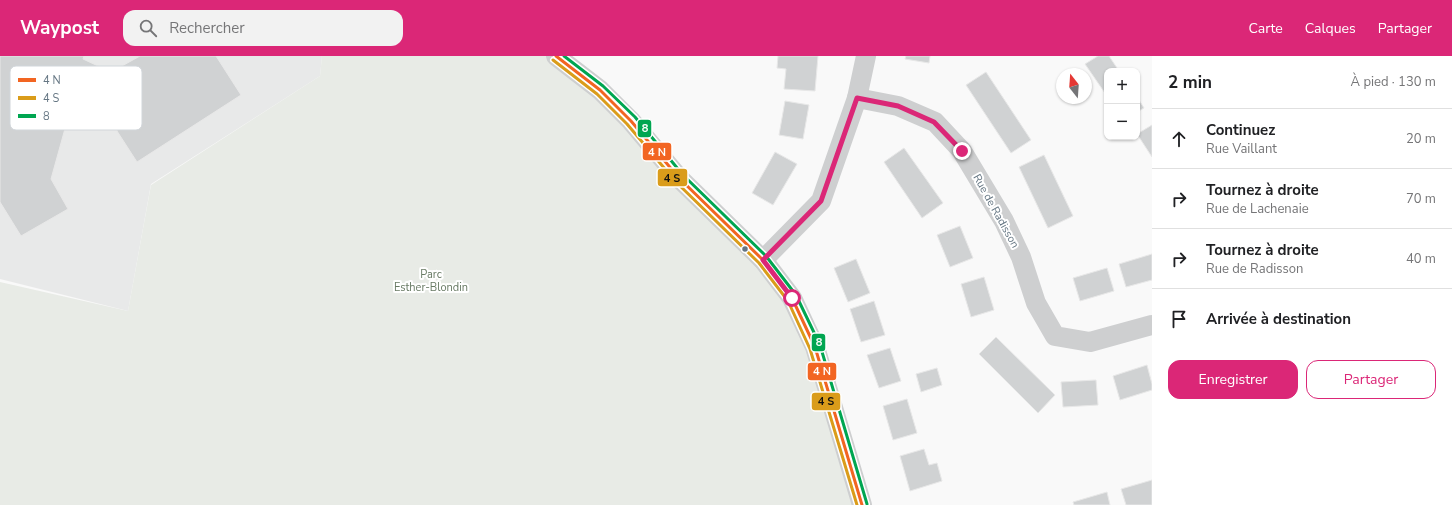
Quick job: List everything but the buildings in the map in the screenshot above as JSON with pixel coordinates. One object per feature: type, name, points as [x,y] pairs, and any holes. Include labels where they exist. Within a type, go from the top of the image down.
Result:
[{"type":"street","points":[[556,56],[600,90],[631,121],[679,178],[763,260],[792,298],[815,347],[862,505]]},
{"type":"street","points":[[763,260],[821,201],[857,98],[866,56]]},
{"type":"street","name":"Rue de Radisson","points":[[857,98],[898,106],[934,122],[962,151],[1004,221],[1021,257],[1036,303],[1055,336],[1090,342],[1152,325]]},
{"type":"shaded area","points":[[0,56],[322,56],[320,76],[151,184],[128,311],[0,279]]},
{"type":"green space","name":"Parc Esther-Blondin","points":[[322,56],[556,56],[792,298],[862,505],[0,505],[0,282],[128,311],[151,185],[320,76]]},
{"type":"transit line","points":[[556,56],[600,90],[631,121],[679,178],[763,260],[792,298],[815,347],[862,505]]},
{"type":"transit line","name":"8","points":[[564,56],[603,86],[635,117],[683,175],[766,256],[796,295],[820,345],[867,504]]},
{"type":"transit line","points":[[553,60],[597,94],[627,124],[676,182],[759,263],[788,301],[810,349],[857,505]]},
{"type":"route","points":[[792,298],[763,260],[821,201],[857,98],[898,106],[934,122],[962,151]]}]
